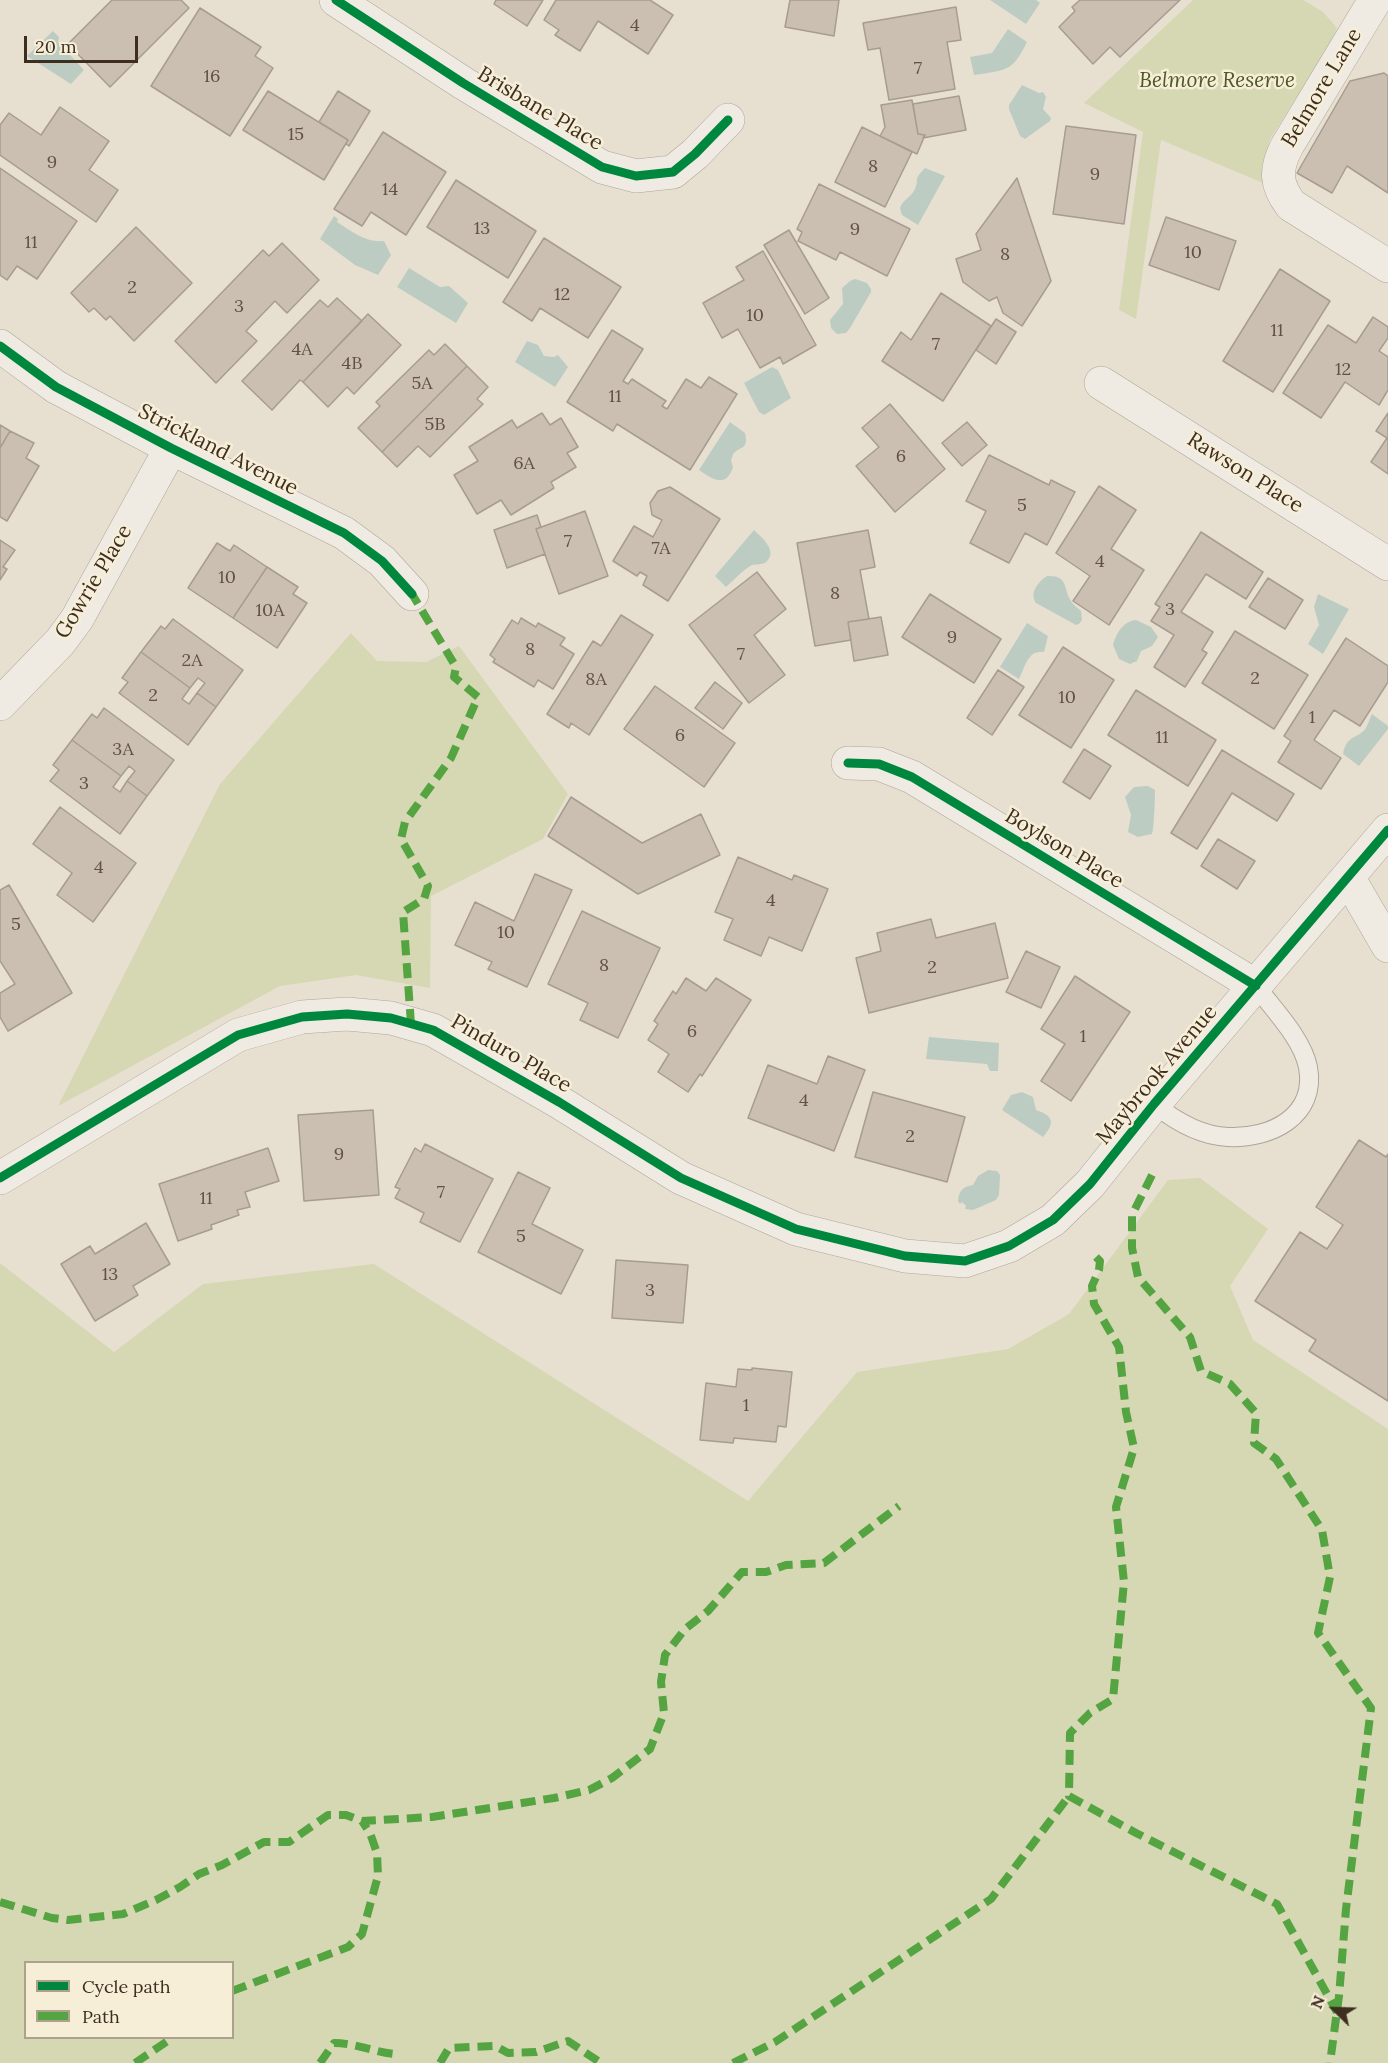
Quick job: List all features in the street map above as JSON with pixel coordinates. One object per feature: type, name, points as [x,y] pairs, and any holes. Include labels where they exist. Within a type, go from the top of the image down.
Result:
[{"type":"street","name":"Brisbane Place","points":[[336,0],[463,84],[602,167],[636,176],[673,171],[695,154],[728,120]]},
{"type":"street","name":"Belmore Lane","points":[[1375,0],[1287,146],[1280,159],[1277,174],[1282,193],[1290,205],[1388,266]]},
{"type":"street","name":"Strickland Avenue","points":[[0,346],[56,387],[171,448],[344,533],[382,561],[412,594]]},
{"type":"street","name":"Rawson Place","points":[[1101,383],[1388,564]]},
{"type":"street","name":"Gowrie Place","points":[[0,704],[60,642],[76,619],[171,448]]},
{"type":"street","name":"Boylson Place","points":[[848,763],[879,764],[912,777],[1256,986]]},
{"type":"street","name":"Maybrook Avenue","points":[[905,1257],[965,1261],[1009,1246],[1053,1220],[1090,1184],[1154,1104],[1388,830]]},
{"type":"street","points":[[1348,877],[1388,946]]},
{"type":"street","name":"Pinduro Place","points":[[0,1178],[238,1035],[302,1017],[347,1014],[391,1018],[434,1030],[559,1102],[681,1178],[796,1229],[905,1257]]},
{"type":"lane","points":[[1154,1104],[1172,1119],[1199,1130],[1227,1137],[1268,1134],[1289,1121],[1303,1105],[1308,1086],[1308,1066],[1299,1042],[1256,986]]},
{"type":"green space","name":"Belmore Reserve","points":[[1193,0],[1303,0],[1323,12],[1337,28],[1331,43],[1270,139],[1266,159],[1268,185],[1161,140],[1136,319],[1119,310],[1143,132],[1084,103]]},
{"type":"green space","points":[[351,633],[377,661],[426,662],[459,646],[568,794],[543,839],[431,896],[430,988],[356,975],[280,986],[58,1106],[220,784]]},
{"type":"green space","points":[[1200,1178],[1268,1229],[1230,1286],[1253,1340],[1388,1429],[1388,2063],[0,2063],[0,1263],[114,1352],[203,1284],[374,1264],[748,1501],[857,1372],[1008,1349],[1069,1314],[1168,1180]]},
{"type":"shaded area","points":[[990,0],[1036,0],[1040,3],[1026,24]]},
{"type":"shaded area","points":[[1008,29],[1027,42],[1017,60],[1000,71],[974,75],[970,57],[992,53]]},
{"type":"shaded area","points":[[53,31],[59,37],[58,42],[84,70],[71,84],[27,56]]},
{"type":"shaded area","points":[[1022,85],[1039,93],[1043,92],[1046,97],[1043,109],[1051,118],[1025,139],[1020,136],[1009,109],[1009,105]]},
{"type":"shaded area","points":[[925,168],[945,176],[918,225],[902,215],[900,208],[913,192],[917,177]]},
{"type":"shaded area","points":[[334,216],[338,219],[337,222],[359,236],[384,241],[391,255],[378,275],[355,265],[320,239]]},
{"type":"shaded area","points":[[409,268],[440,287],[449,286],[468,303],[456,323],[397,287]]},
{"type":"shaded area","points":[[855,279],[867,283],[871,292],[846,333],[837,334],[831,328],[830,320],[843,304],[842,288]]},
{"type":"shaded area","points":[[527,341],[538,345],[544,356],[558,355],[568,367],[555,387],[515,362]]},
{"type":"shaded area","points":[[772,367],[778,370],[791,398],[764,415],[759,412],[744,383]]},
{"type":"shaded area","points":[[730,422],[745,433],[746,442],[733,454],[731,461],[733,467],[730,474],[723,480],[718,480],[699,470]]},
{"type":"shaded area","points":[[754,530],[768,544],[770,558],[764,563],[752,565],[726,587],[715,576]]},
{"type":"shaded area","points":[[1047,576],[1054,576],[1062,580],[1072,602],[1081,611],[1082,620],[1079,624],[1076,625],[1036,603],[1034,592],[1040,581]]},
{"type":"shaded area","points":[[1318,594],[1349,609],[1323,654],[1308,644],[1319,625],[1314,607]]},
{"type":"shaded area","points":[[1136,620],[1151,627],[1158,637],[1152,646],[1141,651],[1137,661],[1130,664],[1119,659],[1113,645],[1121,629],[1127,623]]},
{"type":"shaded area","points":[[1027,623],[1048,636],[1044,652],[1038,652],[1030,657],[1019,679],[1000,667]]},
{"type":"shaded area","points":[[1372,714],[1388,726],[1388,729],[1359,766],[1343,754],[1347,743],[1366,728]]},
{"type":"shaded area","points":[[1148,786],[1155,790],[1153,831],[1152,834],[1138,837],[1128,832],[1131,815],[1125,797],[1134,787]]},
{"type":"shaded area","points":[[929,1037],[999,1043],[998,1071],[990,1071],[987,1064],[926,1059]]},
{"type":"shaded area","points":[[1022,1092],[1033,1097],[1036,1110],[1051,1120],[1050,1128],[1043,1137],[1002,1110],[1011,1095]]},
{"type":"shaded area","points":[[988,1170],[997,1171],[1000,1175],[999,1195],[996,1200],[973,1210],[965,1209],[966,1206],[958,1201],[959,1194],[964,1188],[973,1185],[978,1176]]},
{"type":"building","points":[[112,0],[181,0],[189,8],[110,87],[68,44]]},
{"type":"building","points":[[496,0],[543,0],[527,26],[494,4]]},
{"type":"building","points":[[556,0],[650,0],[673,15],[648,54],[598,21],[580,51],[555,35],[559,30],[544,20]]},
{"type":"building","points":[[790,0],[839,0],[834,36],[785,27]]},
{"type":"building","points":[[1080,0],[1180,0],[1120,57],[1110,47],[1093,64],[1059,27],[1075,11],[1072,7]]},
{"type":"building","points":[[956,7],[961,40],[947,42],[955,89],[889,100],[880,48],[868,50],[863,23]]},
{"type":"building","points":[[200,8],[261,47],[255,56],[273,68],[230,136],[151,86]]},
{"type":"building","points":[[1384,73],[1388,76],[1388,193],[1347,166],[1332,193],[1297,173],[1350,81]]},
{"type":"building","points":[[268,91],[348,140],[324,180],[243,130]]},
{"type":"building","points":[[338,91],[370,111],[349,146],[346,144],[348,140],[319,122]]},
{"type":"building","points":[[959,96],[966,130],[923,138],[925,135],[918,134],[913,104]]},
{"type":"building","points":[[912,100],[918,134],[925,135],[917,154],[880,136],[885,127],[881,105]]},
{"type":"building","points":[[60,107],[109,141],[89,170],[118,190],[96,222],[0,155],[0,125],[9,113],[41,135]]},
{"type":"building","points":[[1066,126],[1136,135],[1124,224],[1053,214]]},
{"type":"building","points":[[862,127],[912,152],[885,207],[835,182]]},
{"type":"building","points":[[383,132],[446,172],[406,235],[371,212],[362,226],[334,209]]},
{"type":"building","points":[[0,168],[77,221],[37,279],[17,266],[7,280],[0,275]]},
{"type":"building","points":[[1017,178],[1051,281],[1022,326],[1003,313],[997,297],[989,301],[963,282],[956,259],[981,250],[976,234]]},
{"type":"building","points":[[456,180],[536,231],[508,278],[427,227]]},
{"type":"building","points":[[819,184],[910,229],[887,276],[840,252],[836,260],[798,241],[802,232],[797,229]]},
{"type":"building","points":[[1166,217],[1236,241],[1219,290],[1149,265]]},
{"type":"building","points":[[136,227],[192,283],[134,341],[110,316],[106,320],[94,308],[89,312],[71,293]]},
{"type":"building","points":[[789,230],[829,298],[805,314],[764,245]]},
{"type":"building","points":[[544,238],[621,287],[588,338],[540,308],[532,321],[503,302]]},
{"type":"building","points":[[282,243],[319,280],[287,313],[275,301],[246,331],[257,341],[216,383],[175,341],[263,250],[269,256]]},
{"type":"building","points":[[763,251],[816,345],[783,364],[780,357],[760,368],[738,329],[722,338],[703,303],[744,280],[736,267]]},
{"type":"building","points":[[1280,269],[1330,301],[1273,392],[1223,361]]},
{"type":"building","points":[[941,293],[991,326],[943,401],[882,361],[901,332],[911,340]]},
{"type":"building","points":[[337,298],[362,321],[303,382],[300,380],[272,410],[242,381],[320,300],[328,307]]},
{"type":"building","points":[[368,314],[401,345],[354,394],[347,387],[328,407],[303,382]]},
{"type":"building","points":[[1373,317],[1388,327],[1388,338],[1379,351],[1388,357],[1388,390],[1379,405],[1345,382],[1321,418],[1283,393],[1328,325],[1356,343]]},
{"type":"building","points":[[996,319],[1016,332],[996,364],[976,350]]},
{"type":"building","points":[[612,330],[643,349],[623,381],[628,384],[632,379],[666,401],[662,406],[667,409],[686,379],[701,388],[709,377],[737,394],[690,470],[617,424],[613,431],[567,402]]},
{"type":"building","points":[[445,344],[467,366],[382,452],[358,428],[380,406],[376,402],[429,350],[434,355]]},
{"type":"building","points":[[467,366],[488,387],[477,399],[483,404],[430,457],[418,446],[397,467],[382,452]]},
{"type":"building","points":[[890,404],[945,469],[895,512],[856,466],[879,447],[862,428]]},
{"type":"building","points":[[542,413],[550,425],[561,418],[578,447],[567,453],[576,467],[551,482],[554,488],[511,515],[501,500],[477,514],[454,475],[478,461],[469,447],[512,420],[517,428]]},
{"type":"building","points":[[1388,413],[1388,474],[1371,462],[1387,438],[1376,431]]},
{"type":"building","points":[[967,422],[987,445],[962,466],[942,443]]},
{"type":"building","points":[[0,425],[10,431],[0,448]]},
{"type":"building","points":[[10,431],[34,443],[26,458],[39,466],[7,521],[0,517],[0,448]]},
{"type":"building","points":[[989,455],[1049,485],[1051,480],[1075,492],[1047,545],[1025,533],[1009,563],[970,543],[986,511],[966,501]]},
{"type":"building","points":[[1099,486],[1136,510],[1111,549],[1144,570],[1109,625],[1073,601],[1090,576],[1056,553]]},
{"type":"building","points":[[670,487],[720,519],[668,601],[643,585],[647,576],[640,572],[637,576],[613,561],[634,526],[653,537],[662,520],[652,515],[650,503],[658,491]]},
{"type":"building","points":[[585,511],[608,576],[559,594],[536,529]]},
{"type":"building","points":[[537,515],[541,527],[536,529],[545,554],[507,568],[494,530]]},
{"type":"building","points":[[868,530],[875,567],[860,570],[869,619],[848,622],[851,640],[815,646],[797,543]]},
{"type":"building","points":[[1201,532],[1263,572],[1246,599],[1206,574],[1181,612],[1213,632],[1202,650],[1207,653],[1185,687],[1154,667],[1174,635],[1151,621],[1160,607],[1155,604]]},
{"type":"building","points":[[0,540],[15,550],[3,567],[7,569],[0,580]]},
{"type":"building","points":[[217,543],[230,551],[234,545],[267,567],[233,618],[188,588]]},
{"type":"building","points":[[267,567],[298,587],[293,594],[307,603],[277,648],[233,618]]},
{"type":"building","points":[[757,572],[786,609],[754,635],[785,675],[749,703],[689,625]]},
{"type":"building","points":[[1268,578],[1303,600],[1285,629],[1249,607]]},
{"type":"building","points":[[930,594],[1001,639],[974,683],[902,637]]},
{"type":"building","points":[[621,615],[653,635],[589,735],[571,723],[569,728],[547,714],[593,641],[601,646]]},
{"type":"building","points":[[881,617],[888,655],[854,661],[848,622]]},
{"type":"building","points":[[521,618],[536,627],[538,623],[565,638],[560,645],[574,654],[553,689],[538,680],[534,687],[493,662],[495,659],[490,655],[512,620],[518,624]]},
{"type":"building","points":[[173,619],[243,670],[216,707],[197,693],[205,683],[198,678],[190,688],[141,652],[161,626],[165,629]]},
{"type":"building","points":[[1235,631],[1308,675],[1274,729],[1202,683]]},
{"type":"building","points":[[1346,638],[1388,666],[1388,682],[1360,726],[1334,710],[1314,740],[1341,758],[1321,789],[1278,762],[1291,741],[1284,736]]},
{"type":"building","points":[[1063,647],[1114,680],[1071,748],[1019,715]]},
{"type":"building","points":[[141,652],[190,688],[182,699],[189,704],[197,693],[216,707],[188,745],[119,693],[128,682],[122,678]]},
{"type":"building","points":[[998,670],[1024,687],[992,735],[967,718]]},
{"type":"building","points":[[715,682],[742,703],[723,729],[695,708]]},
{"type":"building","points":[[655,686],[735,743],[704,787],[624,729]]},
{"type":"building","points":[[1136,690],[1216,740],[1188,786],[1108,735]]},
{"type":"building","points":[[104,708],[174,760],[147,796],[127,781],[135,771],[129,766],[121,776],[72,740],[92,714],[97,718]]},
{"type":"building","points":[[72,740],[121,776],[113,787],[120,792],[127,781],[147,796],[120,834],[50,781],[59,770],[53,765]]},
{"type":"building","points":[[1084,749],[1111,766],[1090,799],[1063,782]]},
{"type":"building","points":[[1222,750],[1294,794],[1277,821],[1232,793],[1197,849],[1171,833]]},
{"type":"building","points":[[571,797],[642,843],[701,814],[720,855],[638,894],[548,836]]},
{"type":"building","points":[[60,807],[136,863],[93,922],[57,895],[72,873],[33,844]]},
{"type":"building","points":[[1218,839],[1255,861],[1237,889],[1201,866]]},
{"type":"building","points":[[738,857],[792,880],[794,875],[828,889],[802,951],[769,937],[761,956],[724,940],[733,919],[715,912]]},
{"type":"building","points":[[535,874],[572,890],[527,987],[488,969],[492,962],[455,945],[475,902],[514,921]]},
{"type":"building","points":[[9,885],[72,993],[8,1031],[0,1017],[0,993],[15,984],[0,961],[0,890]]},
{"type":"building","points":[[582,911],[660,948],[618,1038],[580,1020],[588,1003],[548,984]]},
{"type":"building","points":[[931,919],[936,938],[995,923],[1008,978],[869,1013],[856,958],[881,951],[877,933]]},
{"type":"building","points":[[1026,951],[1060,967],[1041,1008],[1006,992]]},
{"type":"building","points":[[1075,976],[1130,1012],[1071,1101],[1041,1081],[1065,1044],[1041,1029]]},
{"type":"building","points":[[686,978],[706,991],[716,978],[751,1000],[702,1076],[700,1074],[688,1092],[658,1072],[669,1054],[648,1040],[658,1024],[654,1021],[673,991],[676,994]]},
{"type":"building","points":[[828,1056],[865,1070],[834,1151],[748,1118],[768,1065],[817,1084]]},
{"type":"building","points":[[873,1092],[965,1117],[947,1182],[855,1157]]},
{"type":"building","points":[[373,1110],[379,1195],[304,1201],[298,1115]]},
{"type":"building","points":[[1359,1140],[1386,1157],[1388,1154],[1388,1401],[1309,1351],[1316,1340],[1255,1301],[1300,1232],[1327,1249],[1343,1225],[1316,1207]]},
{"type":"building","points":[[425,1144],[493,1179],[460,1242],[420,1222],[424,1213],[395,1198],[400,1189],[395,1187],[415,1148],[421,1152]]},
{"type":"building","points":[[268,1148],[279,1181],[245,1192],[250,1207],[237,1210],[239,1215],[211,1225],[212,1229],[178,1241],[159,1184]]},
{"type":"building","points":[[518,1172],[550,1188],[532,1224],[583,1250],[561,1294],[478,1252]]},
{"type":"building","points":[[146,1223],[170,1264],[133,1286],[138,1295],[95,1321],[61,1264],[90,1246],[95,1254]]},
{"type":"building","points":[[616,1260],[688,1265],[683,1323],[612,1318]]},
{"type":"building","points":[[752,1368],[792,1372],[786,1427],[778,1426],[776,1442],[734,1438],[733,1443],[700,1440],[706,1383],[736,1387],[738,1369],[752,1370]]},
{"type":"marked path","points":[[411,1024],[403,912],[424,899],[428,886],[401,839],[405,822],[451,758],[478,697],[454,677],[456,667],[412,594]]},
{"type":"marked path","points":[[1152,1175],[1132,1215],[1132,1248],[1138,1277],[1190,1337],[1201,1371],[1230,1384],[1256,1413],[1254,1443],[1276,1459],[1322,1530],[1330,1577],[1318,1633],[1371,1708],[1330,2063]]},
{"type":"marked path","points":[[1096,1257],[1100,1261],[1092,1286],[1094,1304],[1119,1347],[1126,1412],[1134,1448],[1116,1507],[1124,1582],[1113,1699],[1090,1713],[1070,1733],[1069,1796],[1136,1833],[1277,1904],[1337,2012]]},
{"type":"marked path","points":[[0,1902],[52,1918],[68,1920],[123,1914],[156,1900],[199,1874],[222,1865],[264,1842],[289,1842],[328,1815],[346,1815],[362,1821],[432,1817],[554,1798],[589,1790],[612,1778],[650,1749],[664,1713],[661,1682],[665,1655],[685,1629],[708,1611],[742,1572],[766,1572],[786,1565],[824,1563],[899,1506]]},
{"type":"marked path","points":[[733,2063],[775,2042],[991,1899],[1069,1796]]},
{"type":"marked path","points":[[234,1990],[348,1947],[362,1934],[378,1876],[377,1853],[370,1833],[362,1821]]},
{"type":"marked path","points":[[135,2063],[171,2039]]},
{"type":"marked path","points":[[440,2063],[449,2048],[495,2046],[508,2053],[536,2052],[568,2041],[601,2063]]},
{"type":"marked path","points":[[320,2063],[334,2043],[395,2054]]},
{"type":"cycle path","points":[[336,0],[463,83],[602,167],[636,176],[673,172],[695,154],[728,120]]},
{"type":"cycle path","points":[[0,346],[56,387],[171,448],[344,533],[382,561],[412,594]]},
{"type":"cycle path","points":[[848,763],[879,764],[912,777],[1256,986]]},
{"type":"cycle path","points":[[0,1178],[238,1035],[302,1017],[347,1014],[391,1018],[433,1030],[559,1102],[681,1178],[796,1229],[905,1256],[965,1261],[1009,1246],[1053,1220],[1090,1184],[1154,1104],[1388,830]]}]
